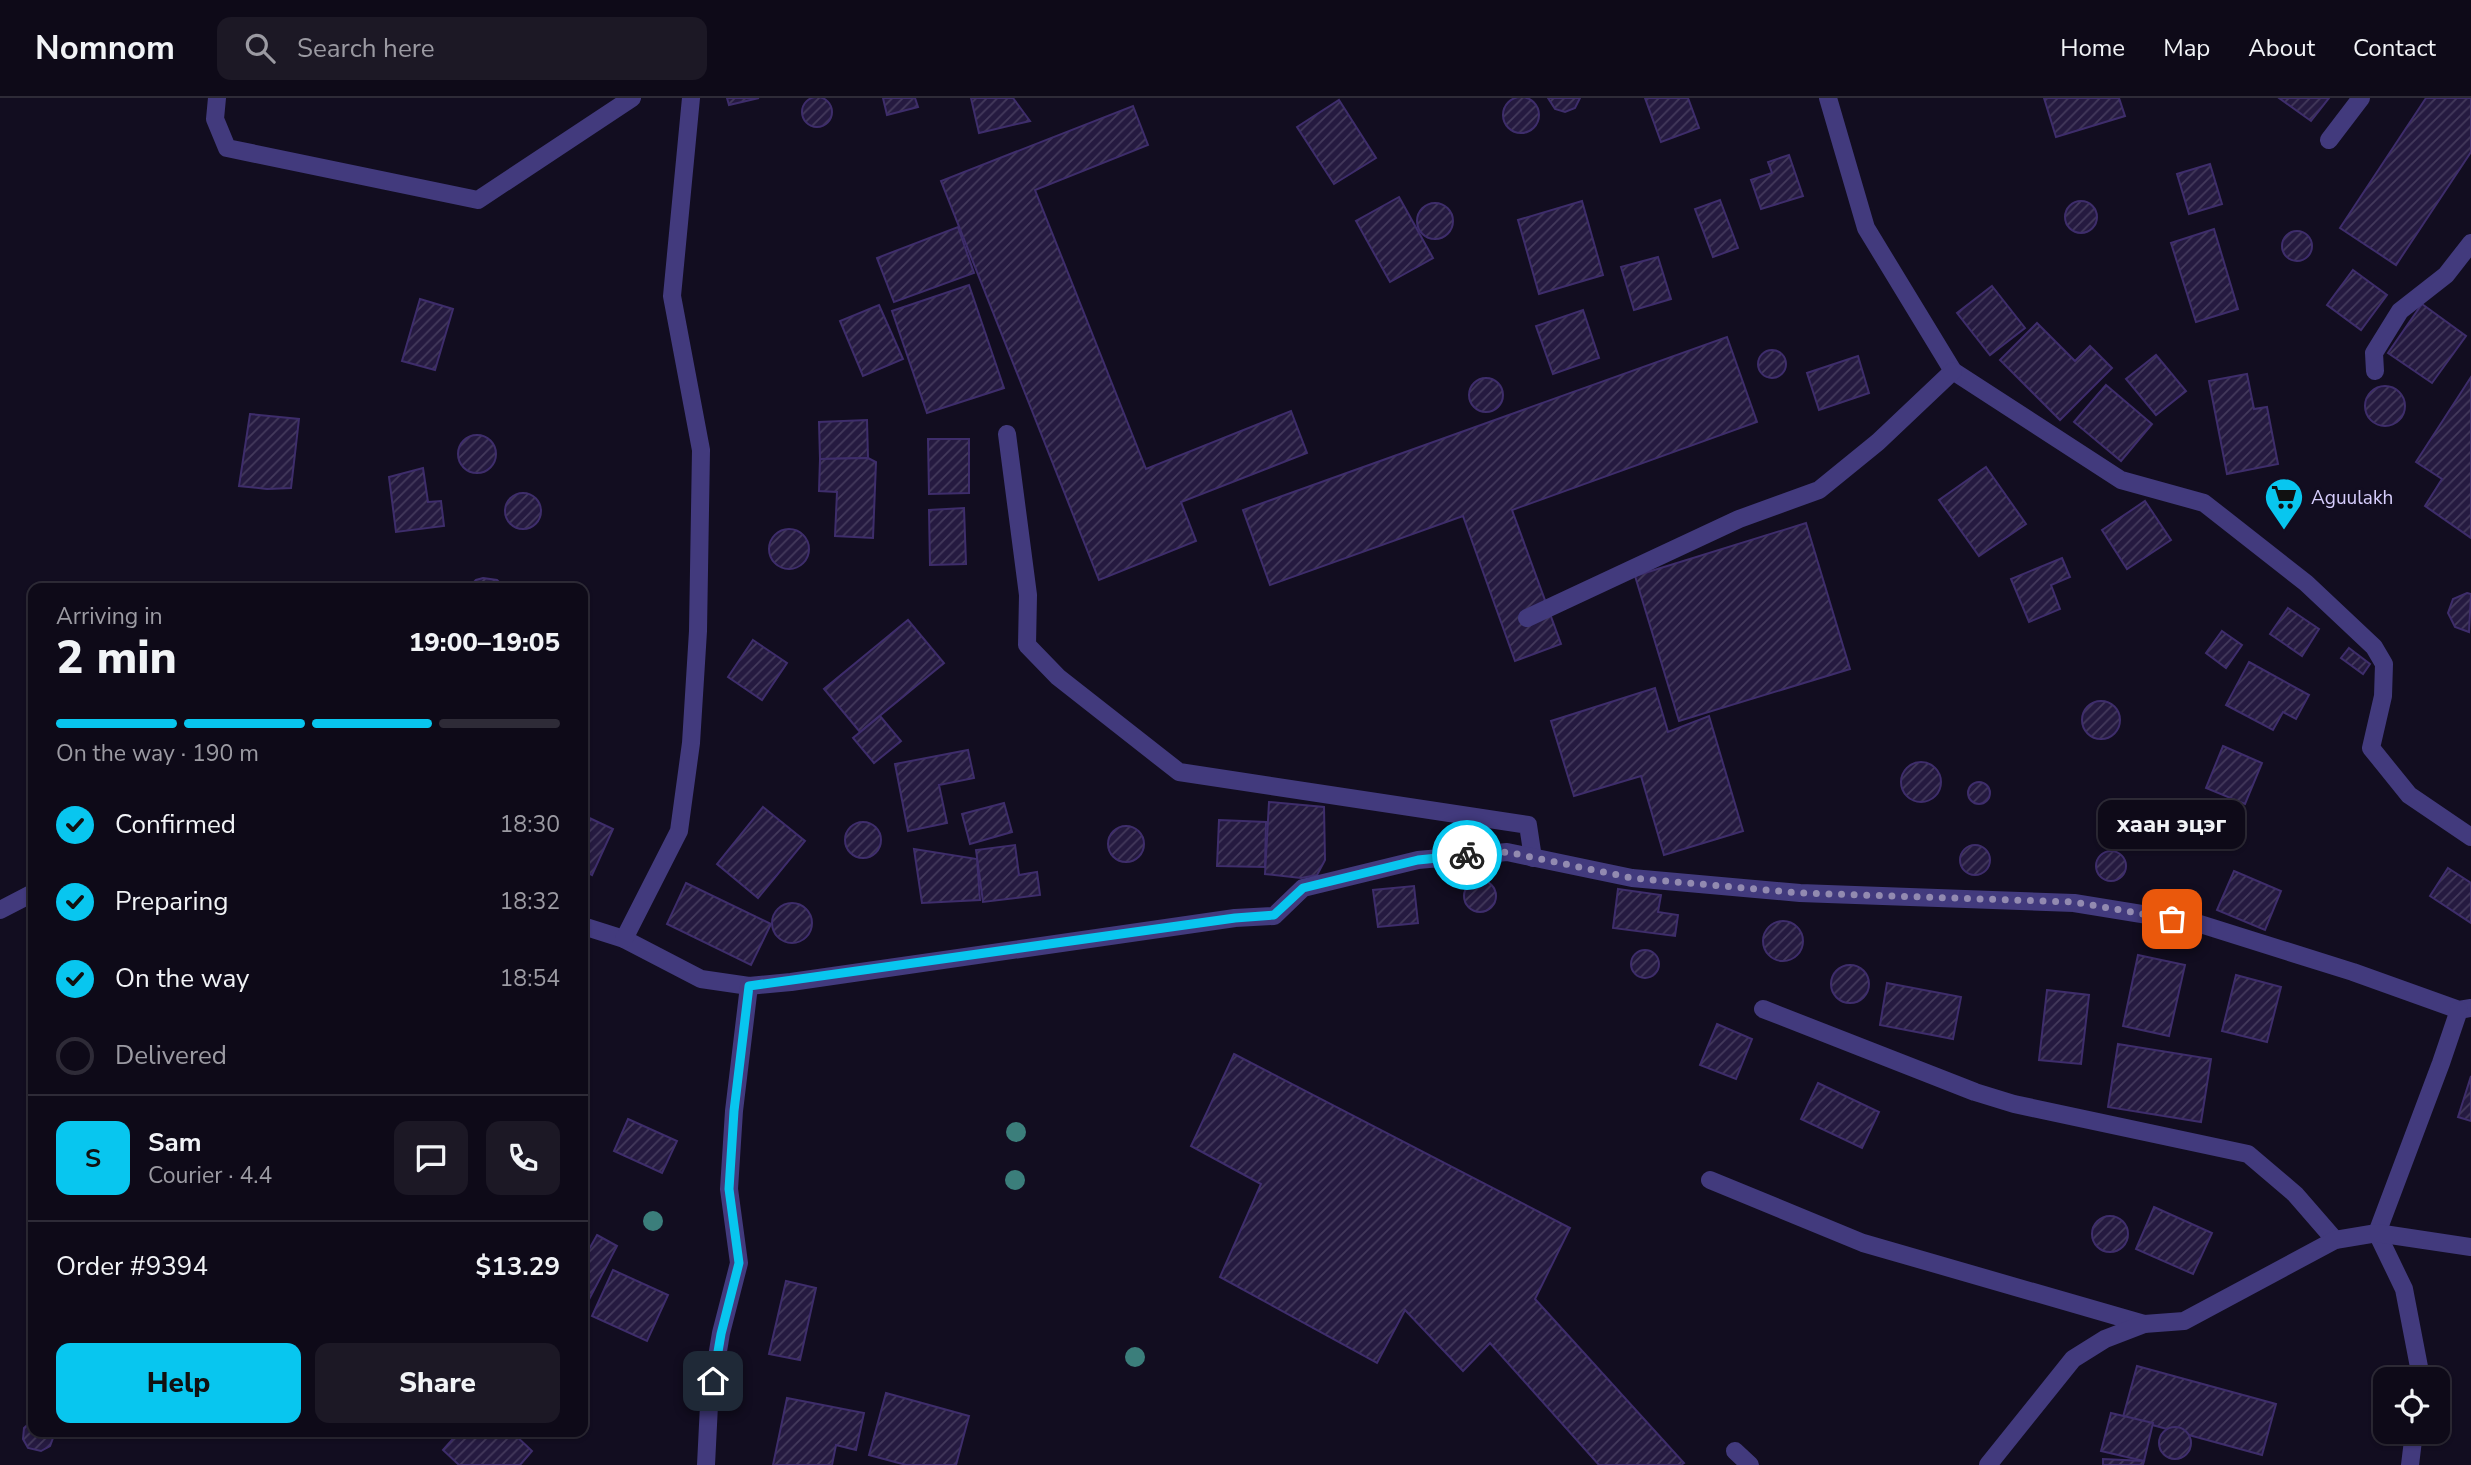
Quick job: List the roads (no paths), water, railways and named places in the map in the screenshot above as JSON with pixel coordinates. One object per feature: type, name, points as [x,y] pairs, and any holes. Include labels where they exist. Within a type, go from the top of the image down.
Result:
[{"type":"street","points":[[217,98],[215,119],[227,148],[478,200],[632,98]]},
{"type":"street","points":[[624,939],[679,831],[691,743],[698,631],[702,450],[672,296],[691,98]]},
{"type":"street","points":[[1828,98],[1866,228],[1953,371],[2120,480],[2204,503],[2306,583],[2374,647],[2384,664],[2383,696],[2371,748],[2409,795],[2471,837]]},
{"type":"street","points":[[2329,140],[2361,98]]},
{"type":"street","points":[[2375,371],[2374,354],[2400,311],[2446,275],[2471,243]]},
{"type":"street","points":[[1527,618],[1739,519],[1819,490],[1878,442],[1953,371]]},
{"type":"street","points":[[1007,434],[1028,595],[1027,645],[1058,677],[1179,772],[1528,825],[1533,858]]},
{"type":"street","points":[[588,928],[624,939],[701,979],[749,986],[1221,920],[1274,915],[1303,888],[1418,860],[1507,852],[1632,878],[1787,892],[2074,902],[2197,923],[2465,1009],[2441,1063],[2377,1233],[2404,1289],[2418,1367]]},
{"type":"street","points":[[0,910],[28,896]]},
{"type":"street","points":[[706,1465],[709,1405],[721,1334],[739,1263],[729,1189],[734,1111],[749,986]]},
{"type":"street","points":[[1763,1009],[1976,1093],[2014,1104],[2248,1154],[2295,1194],[2335,1240]]},
{"type":"street","points":[[1710,1180],[1863,1243],[2144,1324]]},
{"type":"street","points":[[1988,1465],[2073,1359],[2105,1339],[2144,1324],[2184,1321],[2335,1240],[2377,1233],[2471,1247]]},
{"type":"street","points":[[2410,1465],[2413,1444]]},
{"type":"street","points":[[1735,1451],[1750,1465]]},
{"type":"place","name":"Aguulakh","points":[[2284,531]]},
{"type":"place","name":"хаан эцэг","points":[[2172,919]]}]
